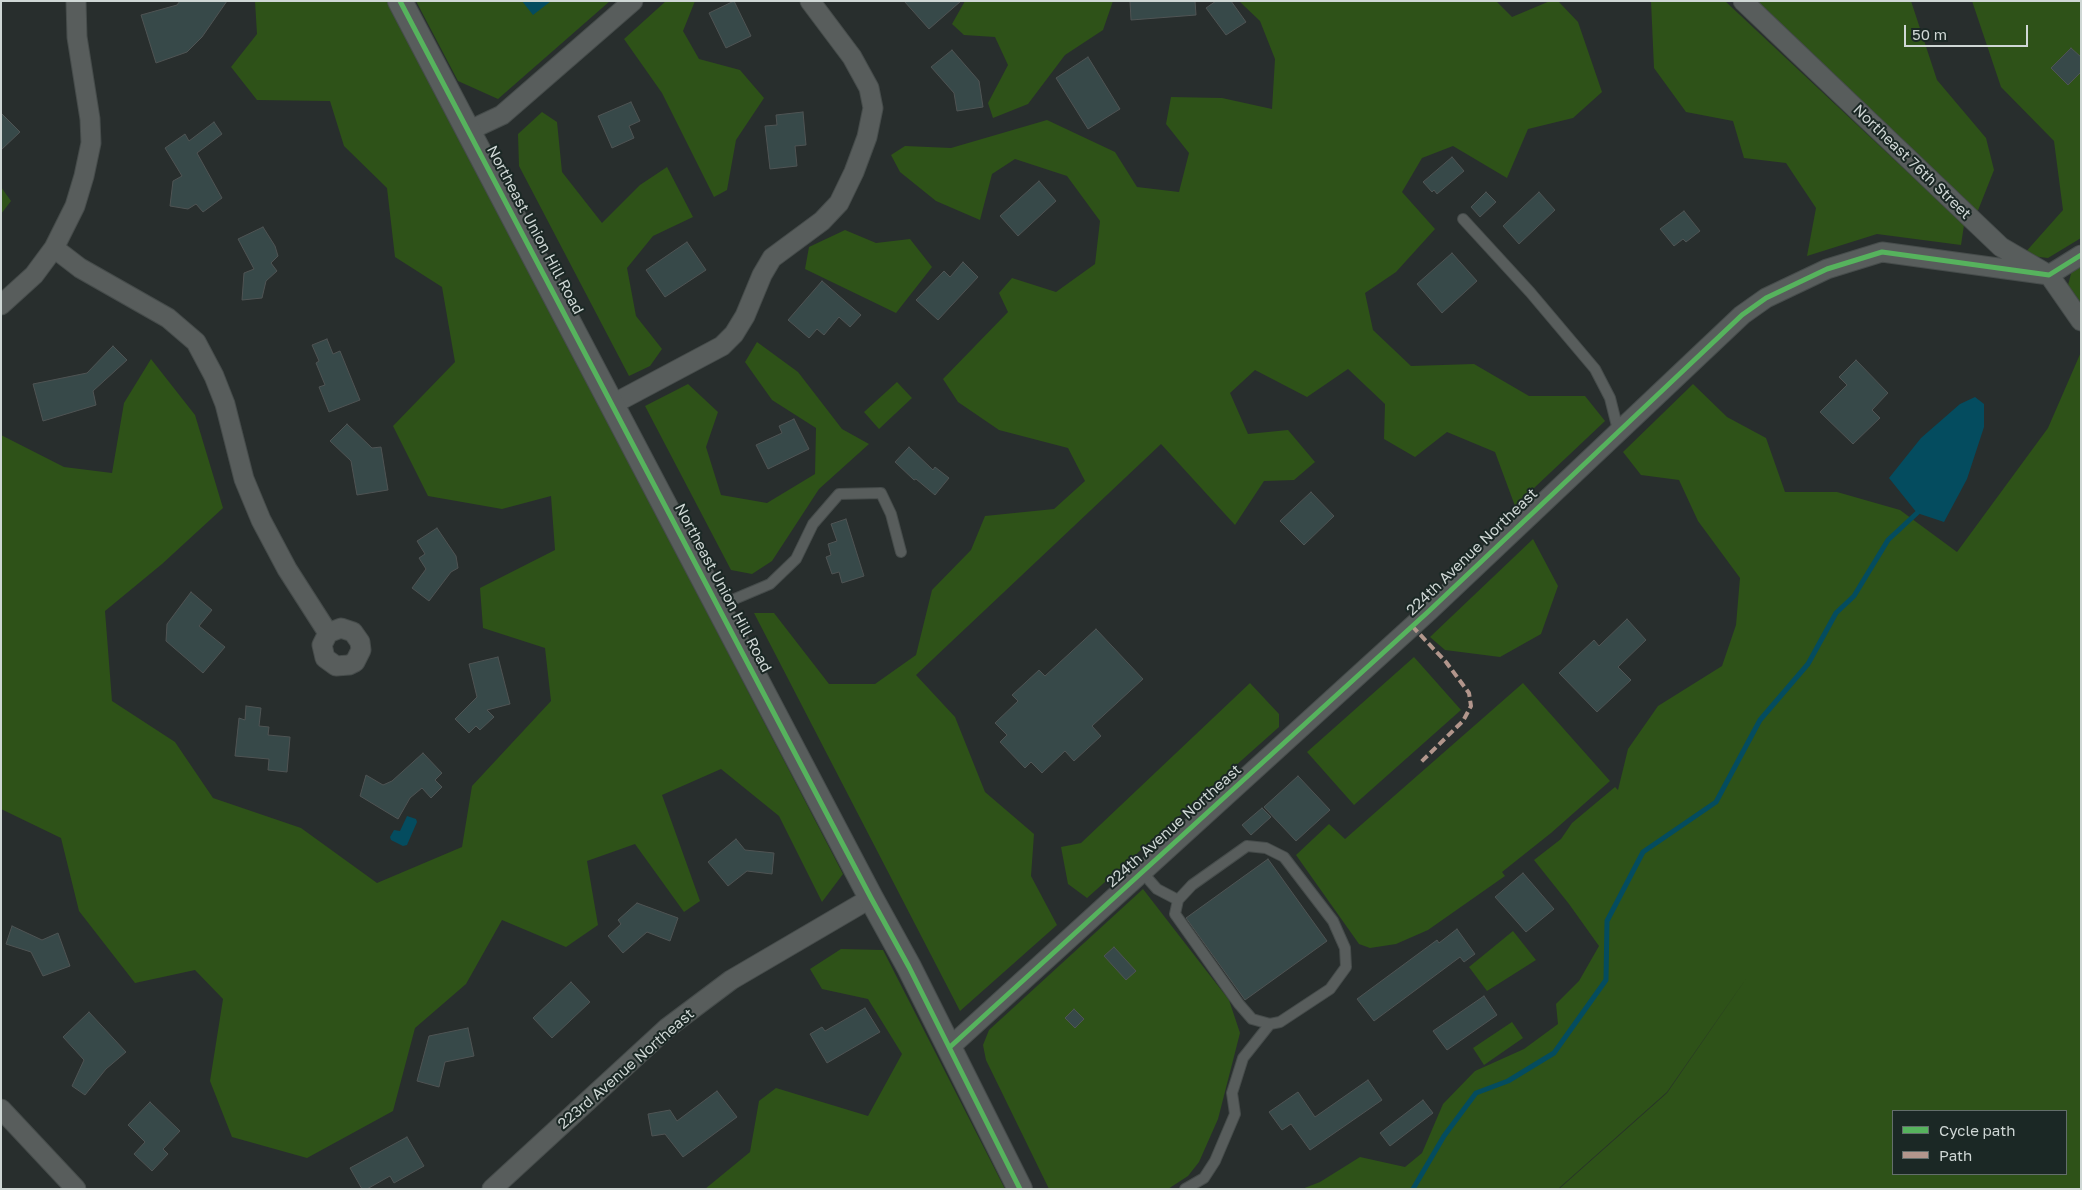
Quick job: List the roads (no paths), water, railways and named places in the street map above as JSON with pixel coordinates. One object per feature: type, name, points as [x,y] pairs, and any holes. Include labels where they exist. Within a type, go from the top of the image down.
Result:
[{"type":"street","points":[[1,305],[34,275],[54,248],[75,206],[91,143],[90,119],[77,37],[76,1]]},
{"type":"street","name":"Northeast Union Hill Road","points":[[400,1],[950,1047],[1020,1189]]},
{"type":"street","points":[[468,131],[502,115],[633,1]]},
{"type":"street","points":[[613,404],[722,346],[734,334],[745,316],[762,274],[772,258],[822,222],[839,203],[858,165],[867,137],[873,108],[869,88],[852,56],[810,1]]},
{"type":"street","name":"Northeast 76th Street","points":[[1743,1],[2002,247],[2049,275],[2081,321]]},
{"type":"street","points":[[54,248],[80,268],[168,318],[196,342],[214,376],[225,404],[244,479],[261,520],[287,569],[328,633]]},
{"type":"street","name":"224th Avenue Northeast","points":[[950,1047],[1429,611],[1618,430],[1742,315],[1766,298],[1827,269],[1882,252],[2049,275]]},
{"type":"street","points":[[2049,275],[2081,255]]},
{"type":"street","name":"223rd Avenue Northeast","points":[[492,1189],[667,1028],[731,980],[871,898]]},
{"type":"street","points":[[1,1110],[76,1189]]},
{"type":"lane","points":[[1463,219],[1530,292],[1596,369],[1610,398],[1618,430]]},
{"type":"lane","points":[[718,606],[770,584],[796,559],[813,524],[839,494],[881,493],[891,514],[901,552]]},
{"type":"lane","points":[[1247,846],[1266,848],[1284,856],[1299,873],[1333,922],[1345,948],[1346,967],[1330,989],[1280,1022],[1270,1024],[1252,1019],[1239,1004],[1175,914],[1178,900],[1192,885],[1247,846]]},
{"type":"lane","points":[[1142,872],[1157,889],[1178,900]]},
{"type":"lane","points":[[1185,1189],[1204,1178],[1215,1161],[1235,1114],[1232,1093],[1243,1058],[1270,1024]]},
{"type":"water","points":[[522,1],[551,1],[533,15]]},
{"type":"water","points":[[1975,397],[1984,404],[1984,427],[1967,479],[1944,522],[1917,513],[1889,478],[1921,438],[1960,404]]},
{"type":"water","points":[[407,816],[416,819],[417,822],[407,845],[403,846],[391,840],[390,837],[394,830],[400,831]]},
{"type":"waterway","points":[[1413,1189],[1444,1136],[1476,1093],[1508,1081],[1554,1053],[1606,980],[1607,921],[1643,852],[1716,802],[1760,720],[1808,664],[1836,613],[1854,596],[1888,540],[1917,513]]}]
